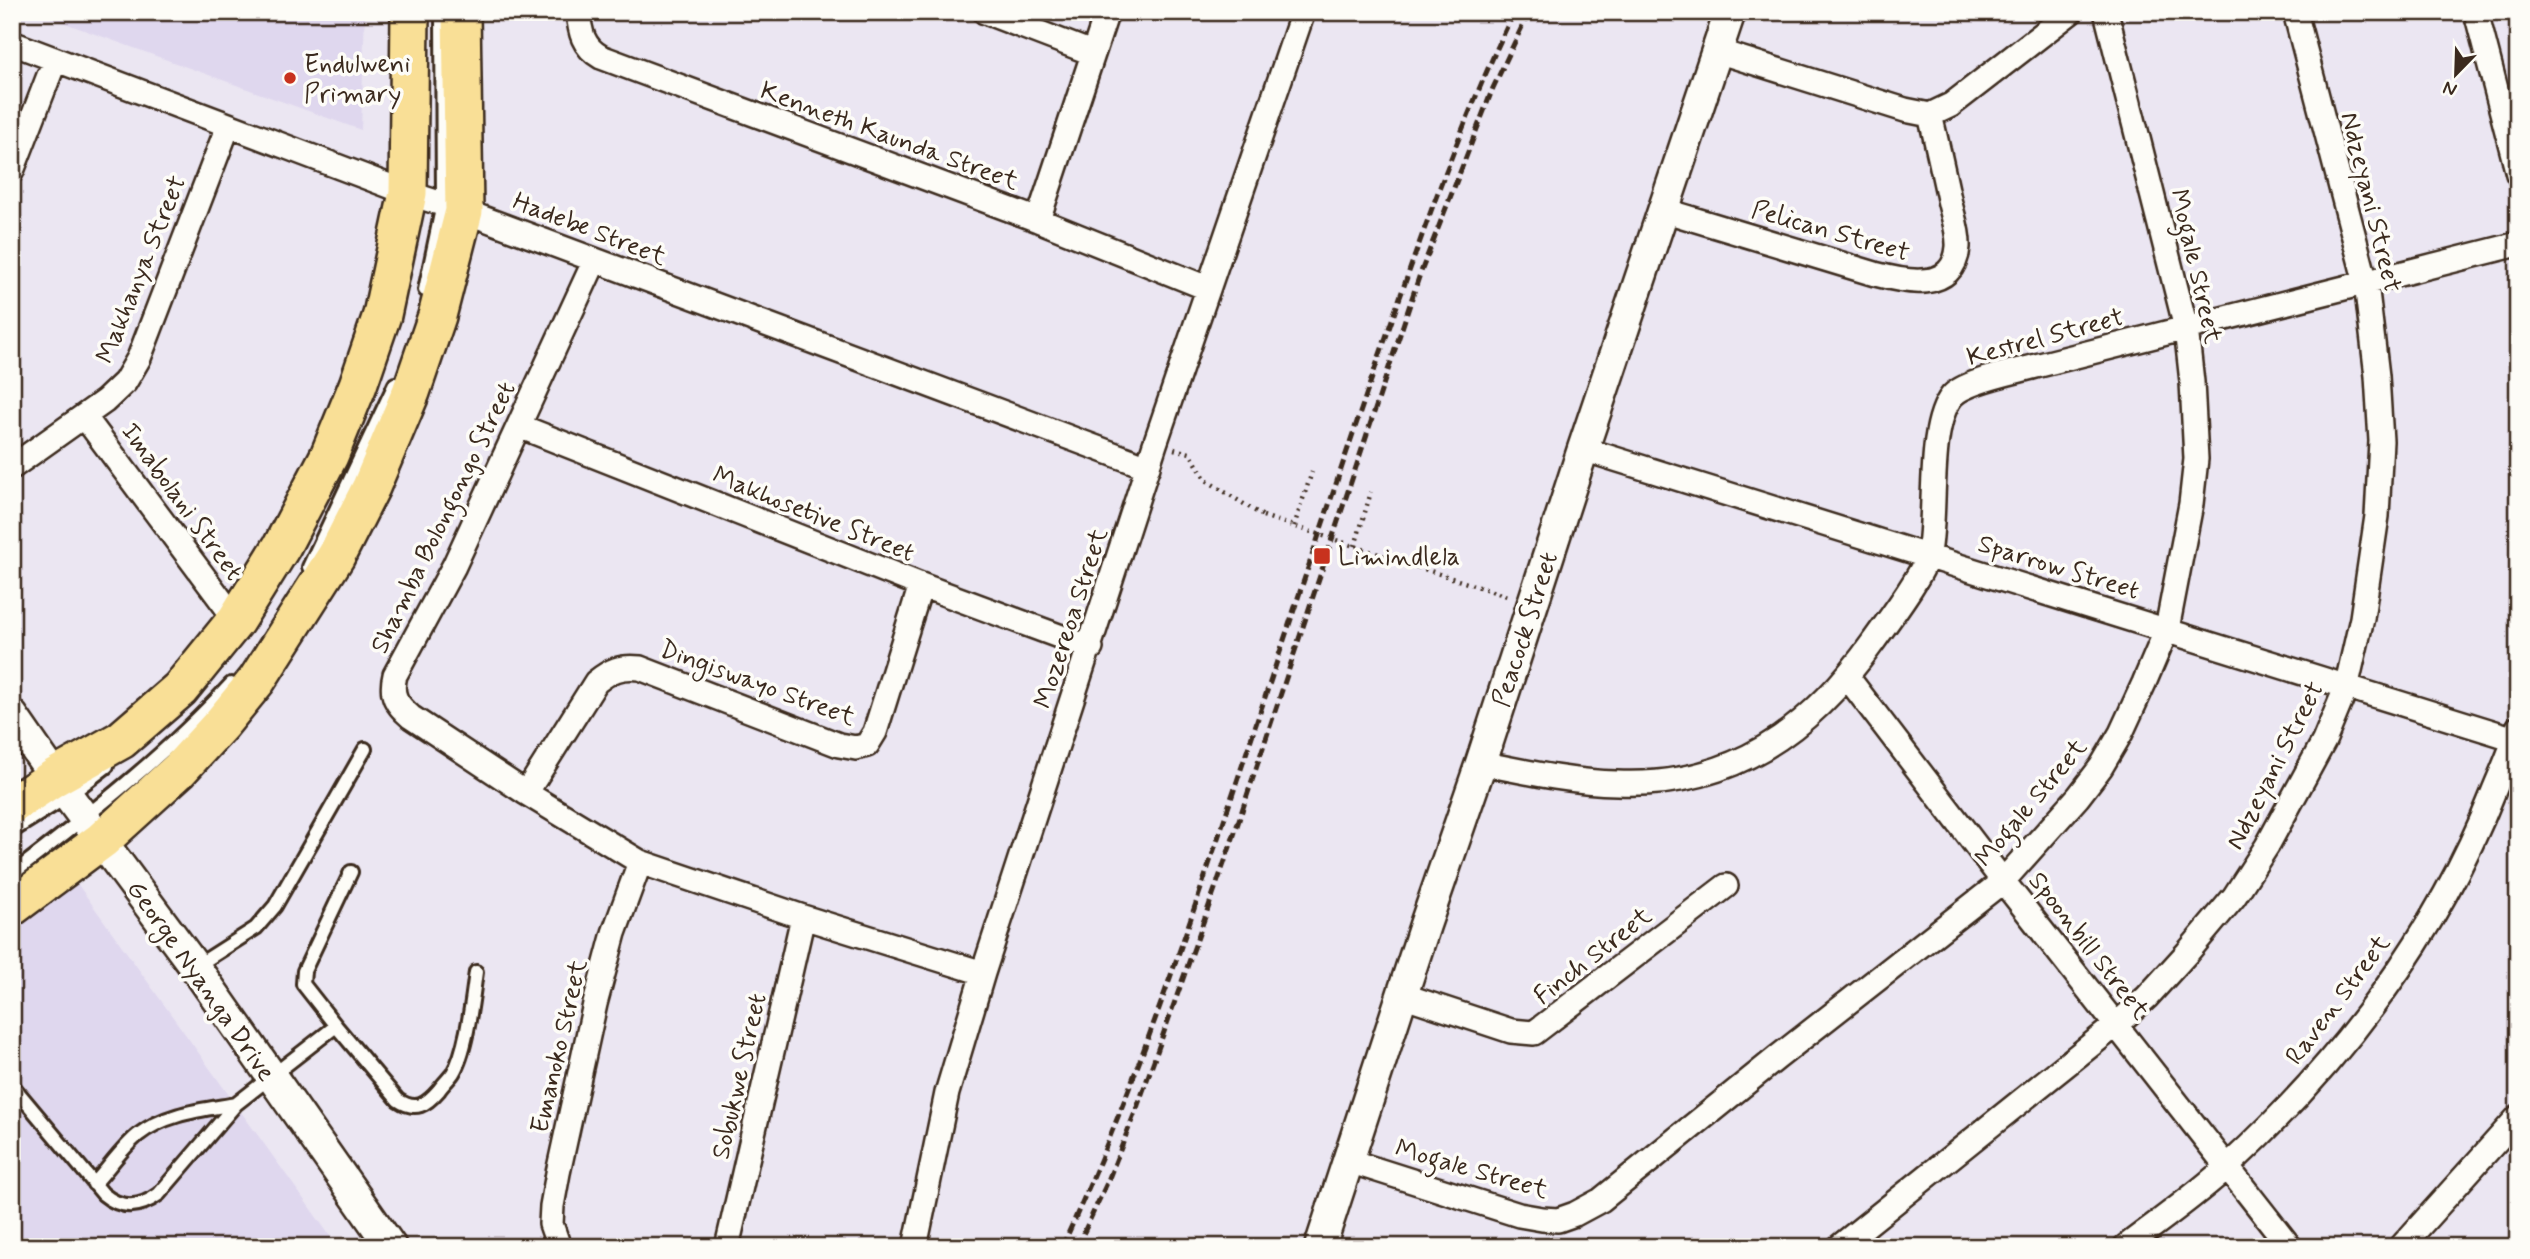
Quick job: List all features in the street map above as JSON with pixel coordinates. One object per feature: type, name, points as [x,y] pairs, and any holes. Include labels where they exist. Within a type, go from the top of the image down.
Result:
[{"type":"main road","points":[[12,805],[78,808],[179,770],[257,680],[336,556],[371,487],[411,392],[437,316],[430,200],[410,12]]},
{"type":"main road","points":[[12,907],[121,740],[180,689],[245,623],[329,456],[430,200],[461,12]]},
{"type":"street","name":"Kenneth Kaunda Street","points":[[578,12],[585,44],[590,51],[601,57],[1038,220],[1207,289]]},
{"type":"street","points":[[985,12],[1092,53]]},
{"type":"street","points":[[1038,220],[1107,12]]},
{"type":"street","name":"Mozereoa Street","points":[[915,1247],[947,1093],[983,973],[1207,289],[1303,12]]},
{"type":"street","name":"Peacock Street","points":[[1320,1247],[1730,12]]},
{"type":"street","points":[[1717,51],[1905,110],[1930,115],[1951,105],[2071,12]]},
{"type":"street","name":"Mogale Street","points":[[1349,1161],[1519,1214],[1558,1220],[1601,1200],[2003,881],[2078,797],[2101,766],[2121,733],[2167,629],[2191,504],[2196,459],[2186,328],[2106,12]]},
{"type":"street","name":"Ndzeyani Street","points":[[1839,1247],[2147,997],[2234,897],[2267,846],[2324,741],[2346,688],[2362,618],[2377,516],[2381,441],[2377,376],[2366,283],[2295,12]]},
{"type":"street","points":[[2476,12],[2518,174]]},
{"type":"street","name":"Hadebe Street","points":[[12,43],[228,126],[1148,467]]},
{"type":"street","points":[[12,172],[55,60]]},
{"type":"street","name":"Pelican Street","points":[[1663,210],[1875,275],[1905,282],[1923,282],[1938,278],[1949,270],[1958,247],[1930,115]]},
{"type":"street","name":"Makhanya Street","points":[[12,467],[105,401],[125,382],[139,358],[228,126]]},
{"type":"street","name":"Kestrel Street","points":[[1481,763],[1565,779],[1655,783],[1689,778],[1724,767],[1782,738],[1848,678],[1895,611],[1928,555],[1937,437],[1945,409],[1952,396],[1964,387],[2036,366],[2518,244]]},
{"type":"street","name":"Shamba Bolongongo Street","points":[[595,260],[454,566],[401,662],[392,687],[393,698],[411,717],[526,793],[640,862],[803,917],[983,973]]},
{"type":"street","name":"Imabolani Street","points":[[84,415],[245,623]]},
{"type":"street","name":"Makhosetive Street","points":[[519,426],[921,585],[1091,648]]},
{"type":"street","name":"Sparrow Street","points":[[1583,449],[2167,629],[2346,688],[2517,736]]},
{"type":"street","name":"Dingiswayo Street","points":[[526,793],[596,682],[611,670],[625,667],[640,668],[839,745],[856,748],[867,745],[875,732],[921,585]]},
{"type":"street","name":"Spoonbill Street","points":[[1848,678],[2003,881],[2290,1247]]},
{"type":"street","name":"George Nyanga Drive","points":[[12,715],[195,967],[391,1247]]},
{"type":"street","name":"Raven Street","points":[[2125,1247],[2228,1166],[2294,1100],[2357,1028],[2406,958],[2460,867],[2517,736]]},
{"type":"street","name":"Emanoko Street","points":[[559,1247],[551,1224],[558,1172],[598,992],[614,933],[640,862]]},
{"type":"street","name":"Finch Street","points":[[1402,995],[1511,1031],[1534,1033],[1726,886]]},
{"type":"street","name":"Sobukwe Street","points":[[727,1247],[803,917]]},
{"type":"street","points":[[2401,1247],[2518,1117]]},
{"type":"lane","points":[[422,306],[442,12]]},
{"type":"lane","points":[[302,578],[356,470],[398,376]]},
{"type":"lane","points":[[332,478],[348,444]]},
{"type":"lane","points":[[280,575],[315,511]]},
{"type":"lane","points":[[12,831],[78,808],[199,719],[236,678]]},
{"type":"lane","points":[[12,874],[78,808],[140,740],[204,680]]},
{"type":"lane","points":[[195,967],[256,928],[275,906],[365,749]]},
{"type":"lane","points":[[351,872],[304,971],[303,984],[398,1100],[408,1107],[420,1106],[430,1100],[454,1072],[477,972]]},
{"type":"lane","points":[[12,1085],[94,1184],[113,1202],[132,1206],[145,1204],[159,1194],[236,1104],[336,1026]]},
{"type":"lane","points":[[94,1184],[137,1136],[153,1126],[179,1114],[236,1104]]},
{"type":"path","points":[[1156,444],[1189,453],[1206,480],[1263,516],[1533,604]]},
{"type":"path","points":[[1294,526],[1312,472]]},
{"type":"path","points":[[1354,546],[1371,492]]},
{"type":"shaded area","name":"Endulweni Primary","points":[[37,12],[365,12],[361,130],[73,26]]},
{"type":"shaded area","points":[[71,875],[338,1247],[12,1247],[12,926]]},
{"type":"railway","points":[[1062,1247],[1130,1087],[1170,979],[1425,226],[1458,140],[1514,12]]},
{"type":"railway","points":[[1077,1247],[1107,1183],[1138,1105],[1231,844],[1419,277],[1493,88],[1529,12]]},
{"type":"place","name":"Endulweni Primary","points":[[290,78]]},
{"type":"place","name":"Limindlela","points":[[1322,556]]}]
